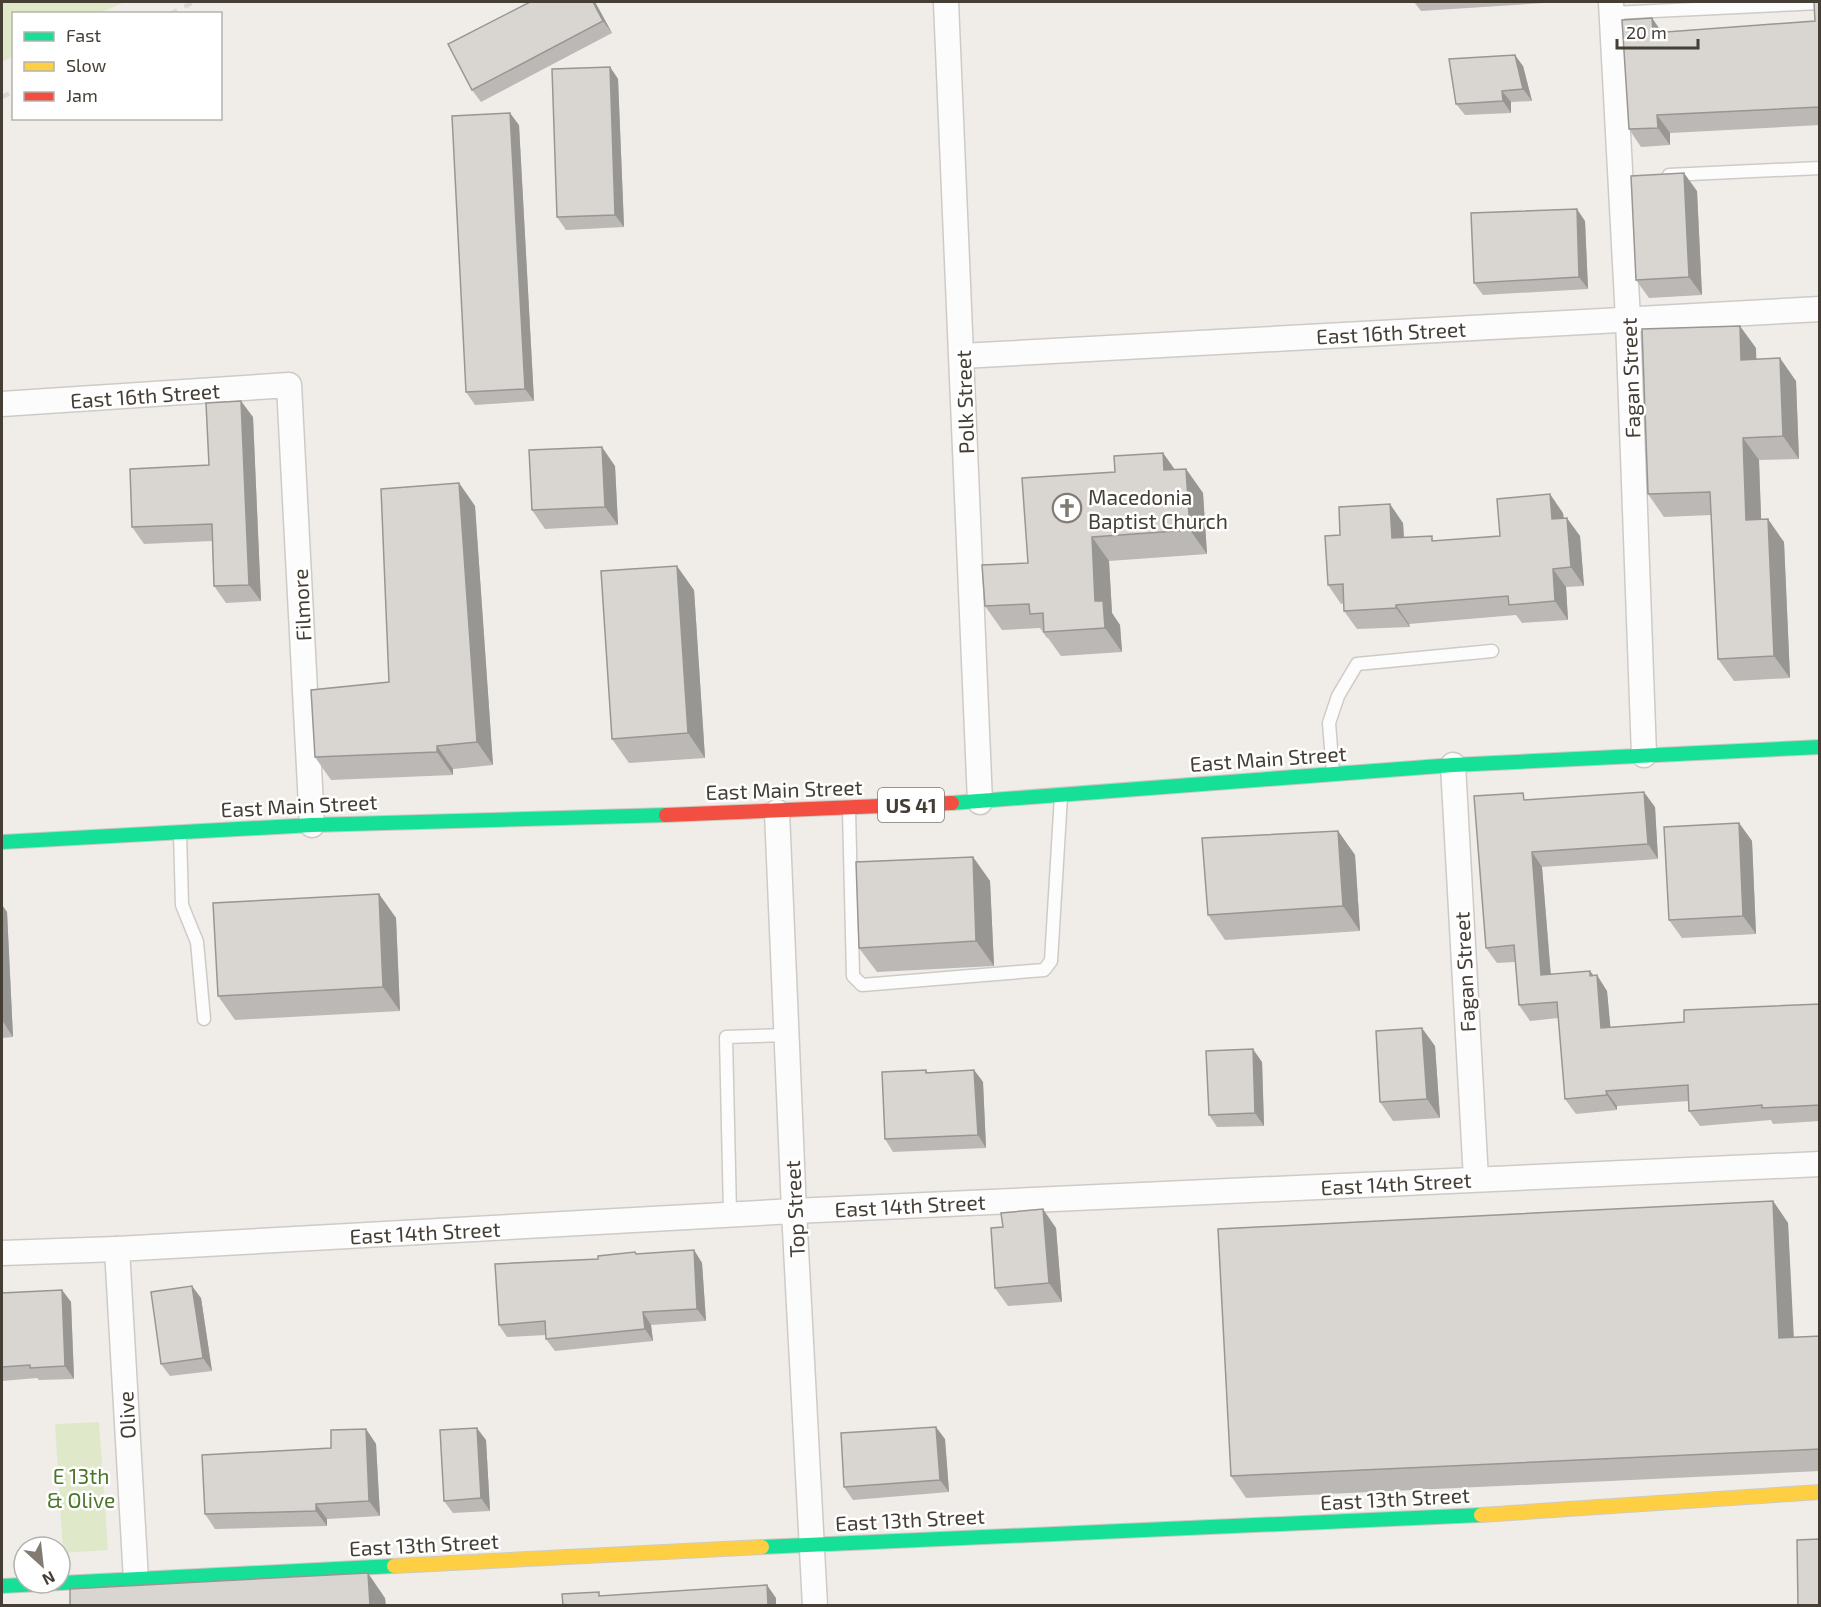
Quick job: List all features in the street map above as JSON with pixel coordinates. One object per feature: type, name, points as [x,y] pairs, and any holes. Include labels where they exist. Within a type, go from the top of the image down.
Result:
[{"type":"main road","name":"East Main Street","points":[[2,842],[312,825],[777,812],[980,802],[1453,765],[1820,747]]},
{"type":"main road","name":"East 13th Street","points":[[2,1586],[811,1545],[1551,1512],[1820,1492]]},
{"type":"street","name":"Polk Street","points":[[946,2],[980,802]]},
{"type":"street","name":"Fagan Street","points":[[1611,7],[1626,177],[1628,319],[1644,755]]},
{"type":"street","name":"East 16th Street","points":[[962,356],[1820,309]]},
{"type":"street","name":"East 16th Street","points":[[2,404],[289,385]]},
{"type":"street","name":"Filmore","points":[[289,385],[312,825]]},
{"type":"street","name":"Fagan Street","points":[[1453,765],[1476,1179]]},
{"type":"street","name":"Top Street","points":[[777,812],[794,1211],[815,1605]]},
{"type":"street","name":"East 14th Street","points":[[2,1253],[117,1249],[730,1214],[1820,1164]]},
{"type":"street","name":"Olive","points":[[117,1249],[136,1580]]},
{"type":"lane","points":[[1611,7],[1820,3]]},
{"type":"lane","points":[[1656,176],[1820,168]]},
{"type":"lane","points":[[1333,773],[1329,723],[1338,696],[1358,664],[1492,651]]},
{"type":"lane","points":[[849,808],[853,976],[862,985],[1044,970],[1051,961],[1061,795]]},
{"type":"lane","points":[[180,832],[182,905],[197,942],[204,1019]]},
{"type":"lane","points":[[730,1214],[726,1037],[787,1035]]},
{"type":"green space","points":[[2,2],[125,2],[102,12],[12,12],[12,57],[2,62]]},
{"type":"green space","name":"E 13th & Olive","points":[[99,1422],[108,1550],[72,1552],[72,1535],[62,1535],[55,1424]]},
{"type":"building","points":[[530,2],[593,2],[603,21],[472,90],[448,44]]},
{"type":"building","points":[[1814,2],[1820,2],[1820,110],[1819,107],[1657,115],[1658,128],[1629,129],[1622,20],[1652,18],[1653,33],[1815,21]]},
{"type":"building","points":[[1515,55],[1523,89],[1502,91],[1503,101],[1456,104],[1449,59]]},
{"type":"building","points":[[610,67],[615,215],[557,217],[552,69]]},
{"type":"building","points":[[510,113],[525,389],[466,392],[452,116]]},
{"type":"building","points":[[1684,173],[1689,277],[1636,280],[1631,176]]},
{"type":"building","points":[[1577,209],[1579,277],[1474,283],[1471,213]]},
{"type":"building","points":[[1740,326],[1741,360],[1780,358],[1783,436],[1743,438],[1746,520],[1768,519],[1774,656],[1718,659],[1710,492],[1648,494],[1642,329]]},
{"type":"building","points":[[241,401],[249,585],[214,586],[212,524],[132,527],[130,469],[209,465],[206,403]]},
{"type":"building","points":[[602,447],[605,507],[532,510],[529,450]]},
{"type":"building","points":[[1163,453],[1164,470],[1186,469],[1190,530],[1092,537],[1095,601],[1103,601],[1105,628],[1044,632],[1043,613],[1030,614],[1029,604],[985,606],[982,565],[1028,563],[1022,478],[1115,472],[1114,456]]},
{"type":"building","points":[[459,483],[477,742],[437,746],[437,752],[315,757],[311,690],[389,682],[381,489]]},
{"type":"building","points":[[1550,494],[1552,519],[1567,518],[1571,567],[1553,569],[1555,601],[1509,605],[1508,596],[1344,611],[1343,584],[1328,585],[1325,536],[1340,535],[1339,507],[1390,504],[1392,538],[1432,536],[1432,541],[1500,536],[1497,499]]},
{"type":"building","points":[[677,566],[688,733],[612,739],[601,571]]},
{"type":"building","points":[[1644,792],[1648,844],[1532,852],[1541,975],[1590,971],[1590,976],[1597,975],[1601,1028],[1684,1022],[1684,1010],[1820,1004],[1820,1105],[1762,1108],[1762,1105],[1689,1111],[1688,1085],[1606,1091],[1607,1095],[1565,1099],[1557,1002],[1519,1005],[1514,945],[1486,948],[1474,796],[1523,793],[1524,800]]},
{"type":"building","points":[[1739,823],[1743,916],[1669,920],[1664,827]]},
{"type":"building","points":[[1338,831],[1343,906],[1208,915],[1202,838]]},
{"type":"building","points":[[973,857],[976,941],[859,948],[856,862]]},
{"type":"building","points":[[379,894],[383,987],[218,996],[213,903]]},
{"type":"building","points":[[1422,1028],[1427,1099],[1380,1102],[1376,1031]]},
{"type":"building","points":[[1253,1049],[1255,1113],[1209,1115],[1206,1051]]},
{"type":"building","points":[[926,1070],[926,1073],[974,1070],[978,1135],[885,1139],[882,1072]]},
{"type":"building","points":[[1773,1201],[1779,1338],[1820,1336],[1820,1449],[1231,1476],[1218,1229]]},
{"type":"building","points":[[1043,1209],[1049,1283],[995,1288],[991,1228],[1003,1227],[1001,1213]]},
{"type":"building","points":[[694,1250],[697,1309],[643,1312],[645,1329],[546,1339],[545,1321],[499,1325],[495,1264],[598,1259],[598,1256],[635,1252],[636,1254]]},
{"type":"building","points":[[192,1286],[203,1358],[161,1364],[151,1292]]},
{"type":"building","points":[[62,1290],[65,1366],[2,1367],[2,1293]]},
{"type":"building","points":[[936,1427],[940,1480],[844,1487],[841,1433]]},
{"type":"building","points":[[477,1428],[481,1498],[444,1501],[440,1430]]},
{"type":"building","points":[[366,1429],[369,1501],[316,1504],[316,1511],[205,1514],[202,1455],[331,1448],[331,1430]]},
{"type":"building","points":[[1820,1539],[1820,1605],[1798,1605],[1797,1540]]},
{"type":"building","points":[[368,1573],[370,1605],[70,1605],[72,1589]]},
{"type":"building","points":[[767,1585],[768,1605],[563,1605],[562,1594],[599,1592],[599,1596]]},
{"type":"railway","points":[[174,12],[194,2]]},
{"type":"railway","points":[[2,97],[12,92]]},
{"type":"traffic: fast","points":[[952,803],[1453,765],[1820,747]]},
{"type":"traffic: fast","points":[[2,842],[312,825],[666,815]]},
{"type":"traffic: fast","points":[[762,1547],[1481,1515]]},
{"type":"traffic: fast","points":[[2,1586],[394,1566]]},
{"type":"traffic: slow","points":[[1481,1515],[1820,1492]]},
{"type":"traffic: slow","points":[[394,1566],[762,1547]]},
{"type":"traffic: jam","points":[[666,815],[952,803]]},
{"type":"place","name":"Macedonia Baptist Church","points":[[1067,508]]}]
